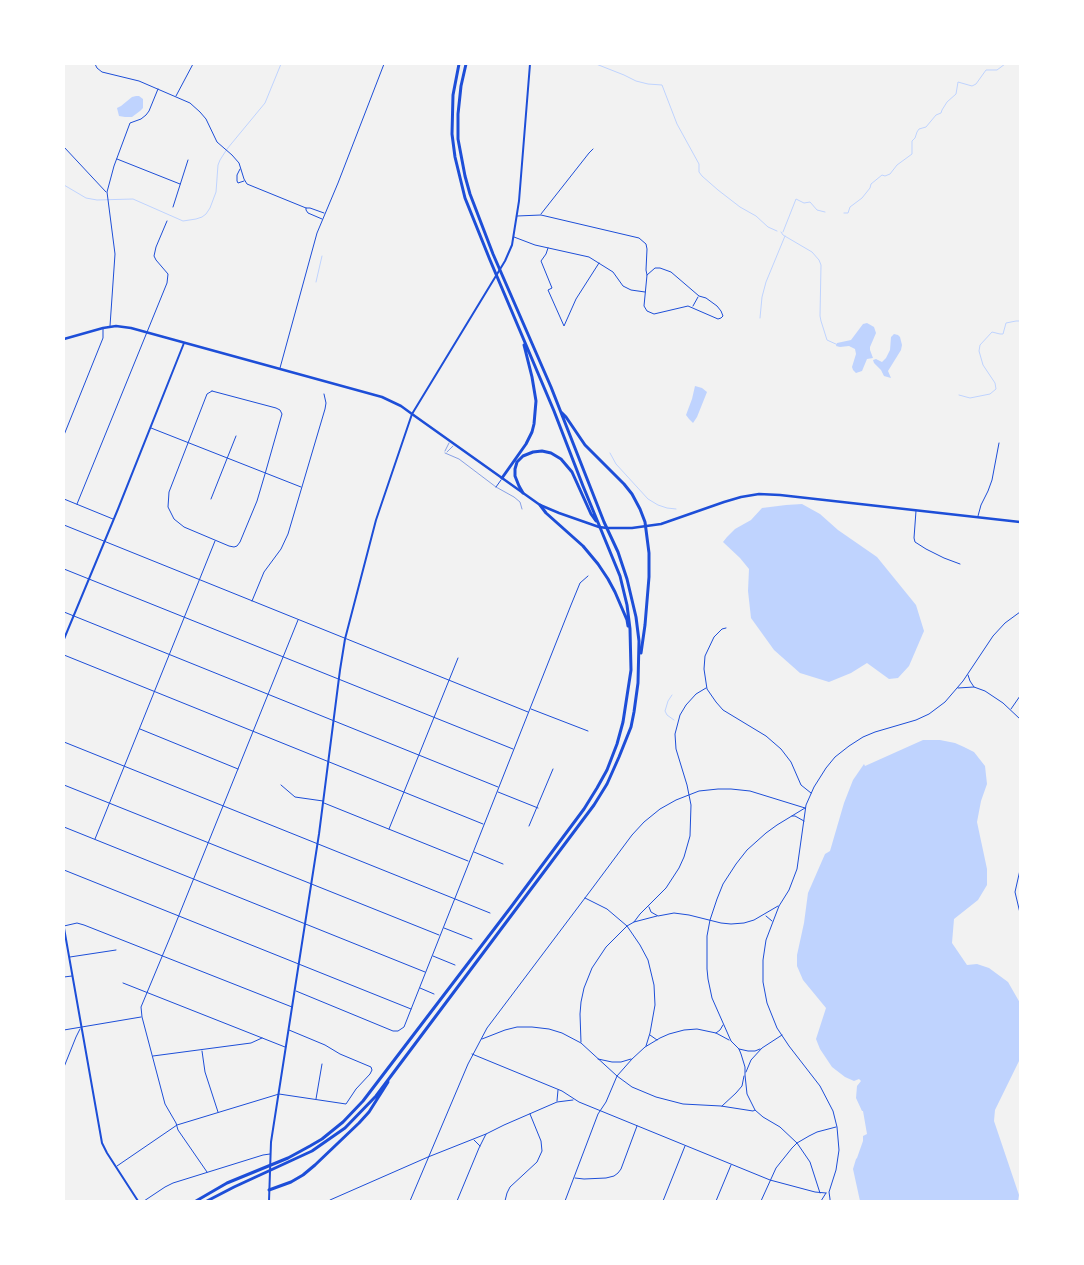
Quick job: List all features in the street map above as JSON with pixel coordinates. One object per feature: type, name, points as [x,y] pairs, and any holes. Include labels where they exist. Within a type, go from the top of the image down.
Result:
[{"type":"highway","points":[[196,1201],[227,1183],[288,1158],[310,1146],[343,1122],[370,1092],[584,809],[612,757],[624,722],[631,670],[631,648],[627,605],[620,576],[554,411],[465,198],[455,157],[452,134],[453,95],[459,64]]},
{"type":"highway","points":[[207,1201],[312,1151],[345,1128],[376,1096],[578,828],[599,797],[615,767],[634,712],[638,683],[639,641],[636,617],[627,579],[618,552],[493,254],[470,194],[458,139],[458,114],[466,64]]},
{"type":"highway","points":[[502,478],[530,437],[535,419],[534,392],[521,335]]},
{"type":"highway","points":[[560,411],[585,445],[632,494],[646,526],[649,577],[645,625],[639,661]]},
{"type":"highway","points":[[523,493],[518,486],[515,476],[518,462],[532,452],[542,451],[551,453],[563,461],[572,472],[591,514],[599,525]]},
{"type":"highway","points":[[540,505],[546,513],[582,546],[608,579],[627,620],[631,648]]},
{"type":"highway","points":[[269,1190],[303,1176],[360,1123],[398,1066]]},
{"type":"main road","points":[[64,340],[102,328],[127,327],[382,397],[412,414],[540,505],[582,522],[599,526],[632,528],[661,524],[710,506],[740,497],[759,494],[780,494],[1020,522]]},
{"type":"street","points":[[95,64],[102,72],[139,81],[190,103],[206,119],[217,142],[239,162],[245,181],[248,184],[325,214]]},
{"type":"street","points":[[176,97],[193,64]]},
{"type":"street","points":[[280,368],[314,244],[384,64]]},
{"type":"street","points":[[269,1201],[270,1154],[346,639],[376,520],[412,414],[505,261],[514,237],[519,201],[530,64]]},
{"type":"street","points":[[110,327],[115,254],[107,194],[117,158],[130,123],[146,115],[158,89]]},
{"type":"street","points":[[64,147],[107,194]]},
{"type":"street","points":[[541,215],[593,149]]},
{"type":"street","points":[[117,158],[180,184]]},
{"type":"street","points":[[173,207],[188,160]]},
{"type":"street","points":[[241,168],[237,181],[245,181]]},
{"type":"street","points":[[306,208],[308,212],[323,219]]},
{"type":"street","points":[[517,216],[541,215],[639,238],[646,244],[647,249],[644,306],[647,311],[652,314],[688,306],[718,319],[723,316],[723,313],[717,306],[706,298],[699,296],[671,272],[655,268],[647,275]]},
{"type":"street","points":[[77,504],[166,288],[168,279],[166,271],[154,256],[167,220]]},
{"type":"street","points":[[514,237],[535,245],[589,257],[613,272],[622,286],[645,292]]},
{"type":"street","points":[[548,248],[541,261],[552,288],[548,290],[564,326],[576,300],[598,263]]},
{"type":"street","points":[[692,307],[699,296]]},
{"type":"street","points":[[64,435],[103,338],[102,328]]},
{"type":"street","points":[[64,639],[184,343]]},
{"type":"street","points":[[210,392],[280,410],[282,416],[256,501],[239,544],[234,547],[188,530],[173,517],[169,508],[169,492],[188,443],[207,394],[210,392]]},
{"type":"street","points":[[252,601],[264,572],[286,540],[325,409],[324,394]]},
{"type":"street","points":[[150,428],[302,488]]},
{"type":"street","points":[[211,498],[236,436]]},
{"type":"street","points":[[978,517],[992,480],[999,443]]},
{"type":"street","points":[[496,487],[502,478]]},
{"type":"street","points":[[64,499],[114,519]]},
{"type":"street","points":[[916,510],[915,542],[944,558],[960,564]]},
{"type":"street","points":[[64,525],[528,712]]},
{"type":"street","points":[[95,840],[215,541]]},
{"type":"street","points":[[64,569],[514,750]]},
{"type":"street","points":[[295,991],[395,1032],[402,1029],[577,590],[580,583],[588,576]]},
{"type":"street","points":[[64,612],[499,787]]},
{"type":"street","points":[[830,1201],[829,1192],[835,1176],[839,1143],[837,1127],[830,1105],[820,1086],[782,1035],[769,1011],[762,982],[764,948],[779,906],[789,890],[797,869],[805,808],[811,793],[835,757],[858,740],[875,732],[924,717],[940,706],[958,689],[993,636],[1020,612]]},
{"type":"street","points":[[208,1172],[178,1130],[165,1104],[141,1007],[298,620]]},
{"type":"street","points":[[726,628],[722,629],[714,637],[705,656],[706,688],[722,708],[768,737],[781,749],[791,762],[801,785],[811,793]]},
{"type":"street","points":[[64,655],[484,824]]},
{"type":"street","points":[[389,830],[458,658]]},
{"type":"street","points":[[968,674],[974,687],[995,697],[1011,709],[1020,719]]},
{"type":"street","points":[[958,689],[974,687]]},
{"type":"street","points":[[634,922],[670,882],[684,857],[689,842],[691,829],[690,794],[676,749],[675,734],[680,716],[686,705],[696,694],[706,688]]},
{"type":"street","points":[[1011,709],[1020,696]]},
{"type":"street","points":[[530,708],[588,732]]},
{"type":"street","points":[[139,729],[238,769]]},
{"type":"street","points":[[64,742],[490,913]]},
{"type":"street","points":[[530,826],[553,769]]},
{"type":"street","points":[[64,785],[440,936]]},
{"type":"street","points":[[281,785],[298,798],[323,802],[469,861]]},
{"type":"street","points":[[410,1201],[472,1054],[488,1027],[644,822],[670,803],[690,794],[718,789],[760,793],[805,808]]},
{"type":"street","points":[[497,791],[538,808]]},
{"type":"street","points":[[805,808],[772,828],[756,841],[736,864],[719,892],[710,920],[706,948],[708,979],[712,998],[723,1025],[742,1058],[745,1067],[747,1094],[755,1110],[763,1117],[780,1126],[797,1143],[810,1162],[820,1193]]},
{"type":"street","points":[[791,816],[804,821]]},
{"type":"street","points":[[64,827],[425,972]]},
{"type":"street","points":[[473,852],[503,864]]},
{"type":"street","points":[[64,870],[411,1009]]},
{"type":"street","points":[[1020,870],[1015,892],[1020,913]]},
{"type":"street","points":[[585,898],[607,909],[627,926],[644,951],[650,965],[653,976],[655,1005],[650,1035],[645,1047]]},
{"type":"street","points":[[649,906],[651,912],[658,916]]},
{"type":"street","points":[[581,1043],[581,1002],[587,979],[603,950],[627,926],[634,922],[658,916],[679,914],[691,915],[721,924],[736,924],[750,921],[779,906]]},
{"type":"street","points":[[764,915],[773,922]]},
{"type":"street","points":[[138,1201],[102,1144],[64,927],[77,923],[84,925],[292,1007]]},
{"type":"street","points":[[443,928],[472,939]]},
{"type":"street","points":[[69,958],[116,950]]},
{"type":"street","points":[[432,956],[454,965]]},
{"type":"street","points":[[64,978],[72,976]]},
{"type":"street","points":[[123,983],[286,1047]]},
{"type":"street","points":[[419,988],[434,994]]},
{"type":"street","points":[[64,1030],[142,1017]]},
{"type":"street","points":[[716,1033],[723,1025]]},
{"type":"street","points":[[64,1067],[81,1027]]},
{"type":"street","points":[[488,1027],[492,1034]]},
{"type":"street","points":[[481,1039],[516,1028],[540,1027],[554,1030],[581,1043],[617,1076],[638,1090],[662,1100],[691,1105],[721,1106],[753,1112],[755,1110]]},
{"type":"street","points":[[565,1201],[598,1114],[606,1102],[617,1076],[632,1059],[645,1047],[657,1040],[684,1030],[697,1029],[716,1033],[731,1041]]},
{"type":"street","points":[[116,1167],[177,1126],[279,1094],[346,1104],[371,1072],[372,1067],[289,1030]]},
{"type":"street","points":[[650,1035],[657,1040]]},
{"type":"street","points":[[738,1049],[755,1051],[782,1035]]},
{"type":"street","points":[[152,1056],[251,1043],[262,1038]]},
{"type":"street","points":[[721,1106],[736,1094],[742,1086],[751,1060],[762,1048]]},
{"type":"street","points":[[202,1050],[205,1072],[218,1113]]},
{"type":"street","points":[[472,1054],[558,1090],[569,1095],[574,1100],[600,1111],[770,1180],[820,1193],[829,1192]]},
{"type":"street","points":[[598,1059],[612,1062],[632,1059]]},
{"type":"street","points":[[316,1100],[322,1064]]},
{"type":"street","points":[[557,1102],[558,1090]]},
{"type":"street","points":[[330,1200],[557,1102],[574,1100]]},
{"type":"street","points":[[505,1201],[510,1187],[534,1166],[540,1156],[541,1141],[530,1114]]},
{"type":"street","points":[[574,1178],[606,1178],[618,1173],[637,1126]]},
{"type":"street","points":[[761,1201],[780,1162],[797,1143],[817,1132],[837,1127]]},
{"type":"street","points":[[457,1201],[486,1134]]},
{"type":"street","points":[[474,1139],[480,1146]]},
{"type":"street","points":[[664,1201],[685,1146]]},
{"type":"street","points":[[144,1201],[170,1184],[270,1154]]},
{"type":"street","points":[[716,1201],[731,1164]]},
{"type":"street","points":[[821,1201],[826,1193]]},
{"type":"lane","points":[[445,453],[449,442]]},
{"type":"lane","points":[[445,453],[454,445]]},
{"type":"lane","points":[[445,453],[458,459],[496,487],[514,496],[520,502],[522,509]]},
{"type":"water","points":[[136,96],[143,99],[143,108],[132,117],[119,116],[117,108]]},
{"type":"water","points":[[867,323],[874,327],[876,333],[870,347],[873,358],[867,359],[862,371],[856,373],[852,367],[856,354],[855,349],[849,346],[836,346],[837,343],[851,340],[863,324]]},
{"type":"water","points":[[894,334],[900,337],[902,345],[888,371],[891,378],[884,376],[873,360],[876,359],[882,362],[886,358],[890,350],[891,337]]},
{"type":"water","points":[[695,386],[707,392],[693,423],[686,415]]},
{"type":"water","points":[[802,504],[820,514],[838,530],[877,557],[916,605],[924,631],[909,666],[898,678],[889,679],[867,663],[851,673],[829,682],[800,673],[774,650],[751,618],[748,591],[749,569],[723,542],[735,529],[751,520],[762,508]]},
{"type":"water","points":[[923,740],[940,740],[955,743],[974,752],[985,766],[987,784],[977,822],[987,869],[987,885],[978,900],[954,919],[952,943],[967,965],[977,964],[989,968],[1008,982],[1020,1003],[1020,1059],[995,1110],[994,1121],[1019,1195],[1018,1201],[860,1201],[853,1169],[863,1136],[867,1134],[863,1111],[856,1098],[857,1086],[861,1081],[859,1079],[854,1081],[845,1077],[832,1067],[820,1049],[816,1039],[826,1008],[803,980],[797,966],[797,955],[808,893],[825,854],[830,851],[853,780],[864,764],[865,766]]},
{"type":"waterway","points":[[64,185],[86,198],[97,200],[133,199],[183,221],[202,217],[210,208],[216,192],[220,160],[265,103],[281,64]]},
{"type":"waterway","points":[[596,64],[636,81],[662,85],[677,124],[699,164],[699,172],[702,176],[740,207],[756,216],[768,227],[777,231]]},
{"type":"waterway","points":[[844,213],[848,213],[850,207],[862,198],[871,184],[882,175],[890,174],[897,165],[912,154],[912,141],[917,132],[919,129],[926,127],[936,115],[941,113],[947,102],[956,94],[958,82],[972,86],[976,84],[986,70],[997,70],[1005,64],[1009,64]]},
{"type":"waterway","points":[[783,232],[796,199],[804,203],[810,202],[817,210],[825,212]]},
{"type":"waterway","points":[[781,232],[812,252],[819,260],[821,265],[821,321],[827,340],[838,345]]},
{"type":"waterway","points":[[760,318],[766,282],[785,236]]},
{"type":"waterway","points":[[316,282],[322,256]]},
{"type":"waterway","points":[[959,395],[970,398],[990,394],[996,389],[995,383],[983,365],[979,351],[980,345],[992,332],[1003,334],[1006,323],[1020,321]]},
{"type":"waterway","points":[[610,453],[616,464],[648,499],[658,505],[676,509]]},
{"type":"waterway","points":[[672,695],[665,711],[674,720]]}]
